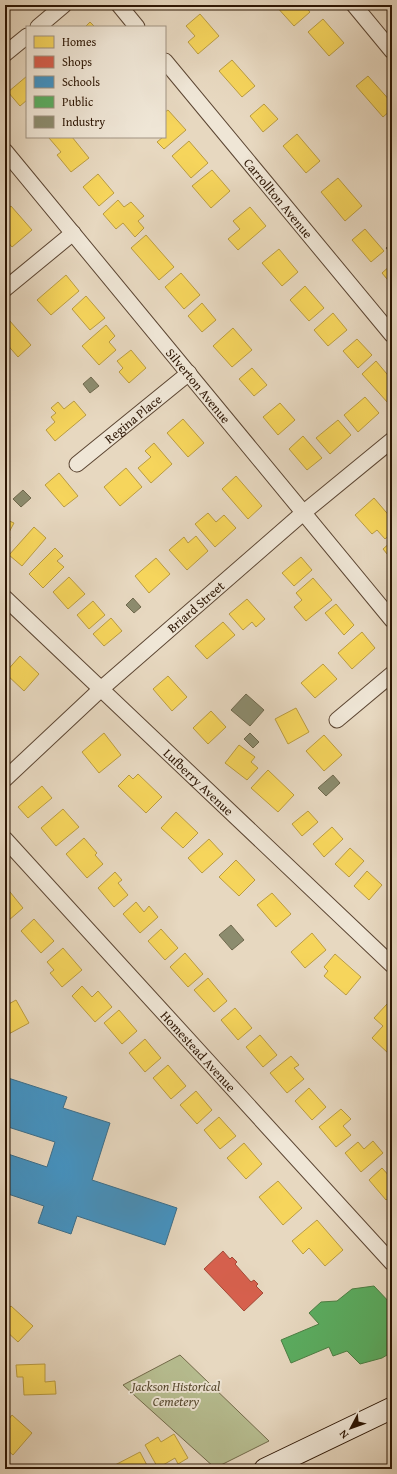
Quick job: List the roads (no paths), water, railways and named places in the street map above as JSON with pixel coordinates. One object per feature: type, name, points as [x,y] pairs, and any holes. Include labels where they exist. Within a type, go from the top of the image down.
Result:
[{"type":"main road","points":[[265,1469],[392,1408]]},
{"type":"street","points":[[39,26],[64,5]]},
{"type":"street","points":[[119,5],[136,26]]},
{"type":"street","points":[[354,5],[392,51]]},
{"type":"street","points":[[5,54],[26,37]]},
{"type":"street","name":"Carrollton Avenue","points":[[166,62],[392,335]]},
{"type":"street","name":"Silverton Avenue","points":[[5,151],[392,620]]},
{"type":"street","points":[[5,289],[73,233]]},
{"type":"street","name":"Regina Place","points":[[77,464],[188,373]]},
{"type":"street","name":"Briard Street","points":[[5,779],[101,689],[303,513],[392,440]]},
{"type":"street","name":"Lufberry Avenue","points":[[5,598],[392,965]]},
{"type":"street","points":[[337,720],[392,674]]},
{"type":"street","name":"Homestead Avenue","points":[[5,839],[392,1263]]},
{"type":"park label","name":"Jackson Historical Cemetery","points":[[176,1394]]}]
